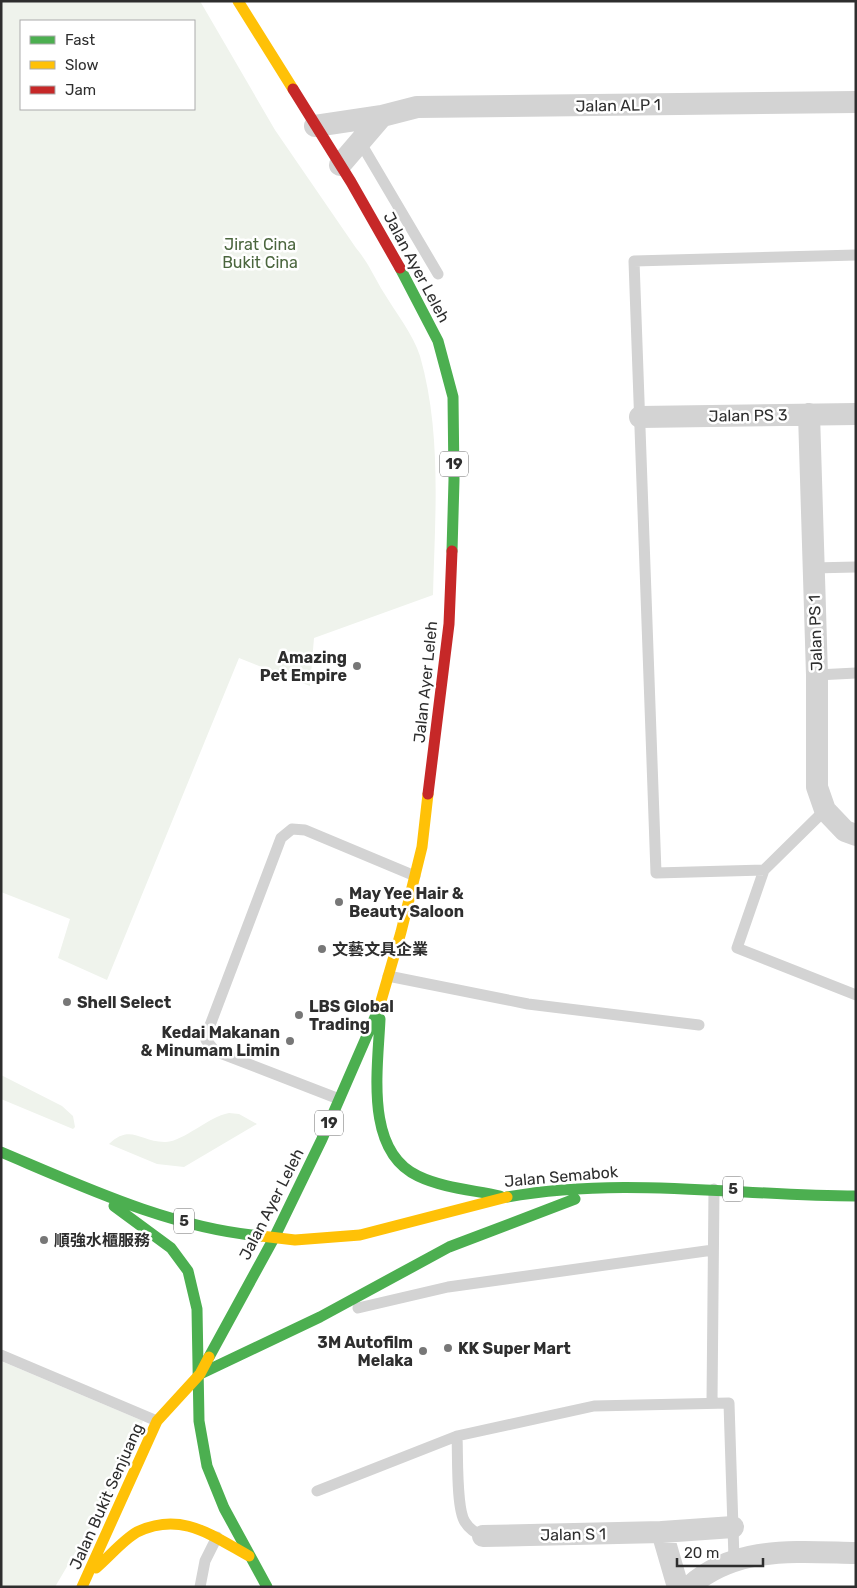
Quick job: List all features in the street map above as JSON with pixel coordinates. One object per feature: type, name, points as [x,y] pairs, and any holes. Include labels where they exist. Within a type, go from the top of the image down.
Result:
[{"type":"main road","name":"Jalan Ayer Leleh","points":[[200,1374],[274,1238],[339,1099],[380,1005],[422,847],[448,624],[454,480],[453,398],[438,342],[389,247],[238,1]]},
{"type":"main road","points":[[380,1005],[378,1120],[390,1150],[402,1165],[417,1176],[504,1197]]},
{"type":"main road","name":"5","points":[[1,1152],[96,1193],[188,1222],[274,1238]]},
{"type":"main road","points":[[200,1374],[320,1317],[449,1247],[609,1186]]},
{"type":"main road","name":"Jalan Semabok","points":[[274,1238],[337,1238],[375,1232],[504,1197],[609,1186],[714,1188],[856,1196]]},
{"type":"main road","points":[[96,1193],[171,1248],[188,1271],[197,1309],[200,1374],[199,1420],[207,1466],[224,1508],[267,1587]]},
{"type":"main road","name":"Jalan Bukit Senjuang","points":[[82,1587],[90,1574],[157,1421],[200,1374]]},
{"type":"main road","points":[[90,1574],[136,1532],[164,1523],[196,1526],[249,1556]]},
{"type":"street","name":"Jalan ALP 1","points":[[315,126],[382,116],[417,107],[856,102]]},
{"type":"street","points":[[340,165],[382,116]]},
{"type":"street","name":"Jalan PS 1","points":[[809,414],[812,568],[817,675],[817,787],[825,810],[845,831],[856,835]]},
{"type":"street","name":"Jalan PS 3","points":[[640,417],[856,414]]},
{"type":"street","name":"Jalan S 1","points":[[483,1536],[662,1532],[733,1527]]},
{"type":"street","points":[[662,1532],[678,1587]]},
{"type":"street","points":[[689,1587],[703,1574],[734,1559],[764,1553],[856,1553]]},
{"type":"lane","points":[[348,121],[438,274]]},
{"type":"lane","points":[[764,870],[656,873],[634,261],[856,255]]},
{"type":"lane","points":[[812,568],[856,568]]},
{"type":"lane","points":[[817,675],[856,673]]},
{"type":"lane","points":[[825,810],[764,870],[736,948],[856,995]]},
{"type":"lane","points":[[339,1099],[214,1051],[206,1040],[209,1028],[281,838],[292,829],[305,830],[415,876]]},
{"type":"lane","points":[[388,976],[528,1004],[699,1025]]},
{"type":"lane","points":[[712,1402],[714,1188]]},
{"type":"lane","points":[[320,1317],[448,1287],[714,1250]]},
{"type":"lane","points":[[1,1355],[157,1421]]},
{"type":"lane","points":[[317,1491],[457,1436],[594,1406],[729,1403],[734,1559]]},
{"type":"lane","points":[[457,1436],[460,1506],[464,1521],[472,1531],[483,1536]]},
{"type":"lane","points":[[200,1587],[205,1561],[217,1537]]},
{"type":"green space","name":"Jirat Cina Bukit Cina","points":[[1,1],[200,1],[275,130],[364,259],[417,348],[427,385],[432,415],[436,475],[433,595],[314,638],[310,686],[239,658],[107,980],[58,958],[70,919],[1,892]]},
{"type":"green space","points":[[1,1075],[62,1106],[73,1116],[75,1127],[73,1129],[1,1099]]},
{"type":"green space","points":[[229,1113],[239,1114],[257,1124],[184,1167],[157,1164],[109,1144],[117,1138],[130,1134],[157,1142],[173,1141],[221,1115]]},
{"type":"green space","points":[[1,1361],[143,1421],[122,1473],[55,1587],[1,1587]]},
{"type":"traffic: fast","points":[[400,268],[438,341],[453,397],[454,480],[452,551]]},
{"type":"traffic: fast","points":[[209,1357],[274,1238],[322,1139],[379,1008]]},
{"type":"traffic: fast","points":[[380,1019],[377,1084],[378,1106],[382,1128],[389,1148],[401,1164],[418,1176],[448,1186],[500,1196]]},
{"type":"traffic: fast","points":[[1,1152],[96,1192],[161,1215],[227,1232],[261,1236]]},
{"type":"traffic: fast","points":[[507,1197],[551,1191],[638,1187],[856,1196]]},
{"type":"traffic: fast","points":[[200,1374],[320,1317],[449,1247],[575,1199]]},
{"type":"traffic: fast","points":[[114,1206],[171,1248],[188,1271],[197,1309],[199,1421],[207,1466],[224,1508],[267,1587]]},
{"type":"traffic: slow","points":[[238,1],[293,89]]},
{"type":"traffic: slow","points":[[379,1008],[401,932],[422,847],[428,794]]},
{"type":"traffic: slow","points":[[261,1236],[295,1240],[360,1235],[507,1197]]},
{"type":"traffic: slow","points":[[82,1587],[157,1421],[200,1374],[209,1357]]},
{"type":"traffic: slow","points":[[96,1568],[132,1535],[153,1526],[168,1524],[195,1528],[222,1540],[249,1556]]},
{"type":"traffic: jam","points":[[293,89],[351,182],[400,268]]},
{"type":"traffic: jam","points":[[428,794],[449,624],[452,551]]},
{"type":"place","name":"Amazing Pet Empire","points":[[357,666]]},
{"type":"place","name":"May Yee Hair & Beauty Saloon","points":[[339,902]]},
{"type":"place","name":"文藝文具企業","points":[[322,949]]},
{"type":"place","name":"Shell Select","points":[[67,1002]]},
{"type":"place","name":"LBS Global Trading","points":[[299,1015]]},
{"type":"place","name":"Kedai Makanan & Minumam Limin","points":[[290,1041]]},
{"type":"place","name":"順強水櫃服務","points":[[44,1240]]},
{"type":"place","name":"KK Super Mart","points":[[448,1348]]},
{"type":"place","name":"3M Autofilm Melaka","points":[[423,1351]]}]
